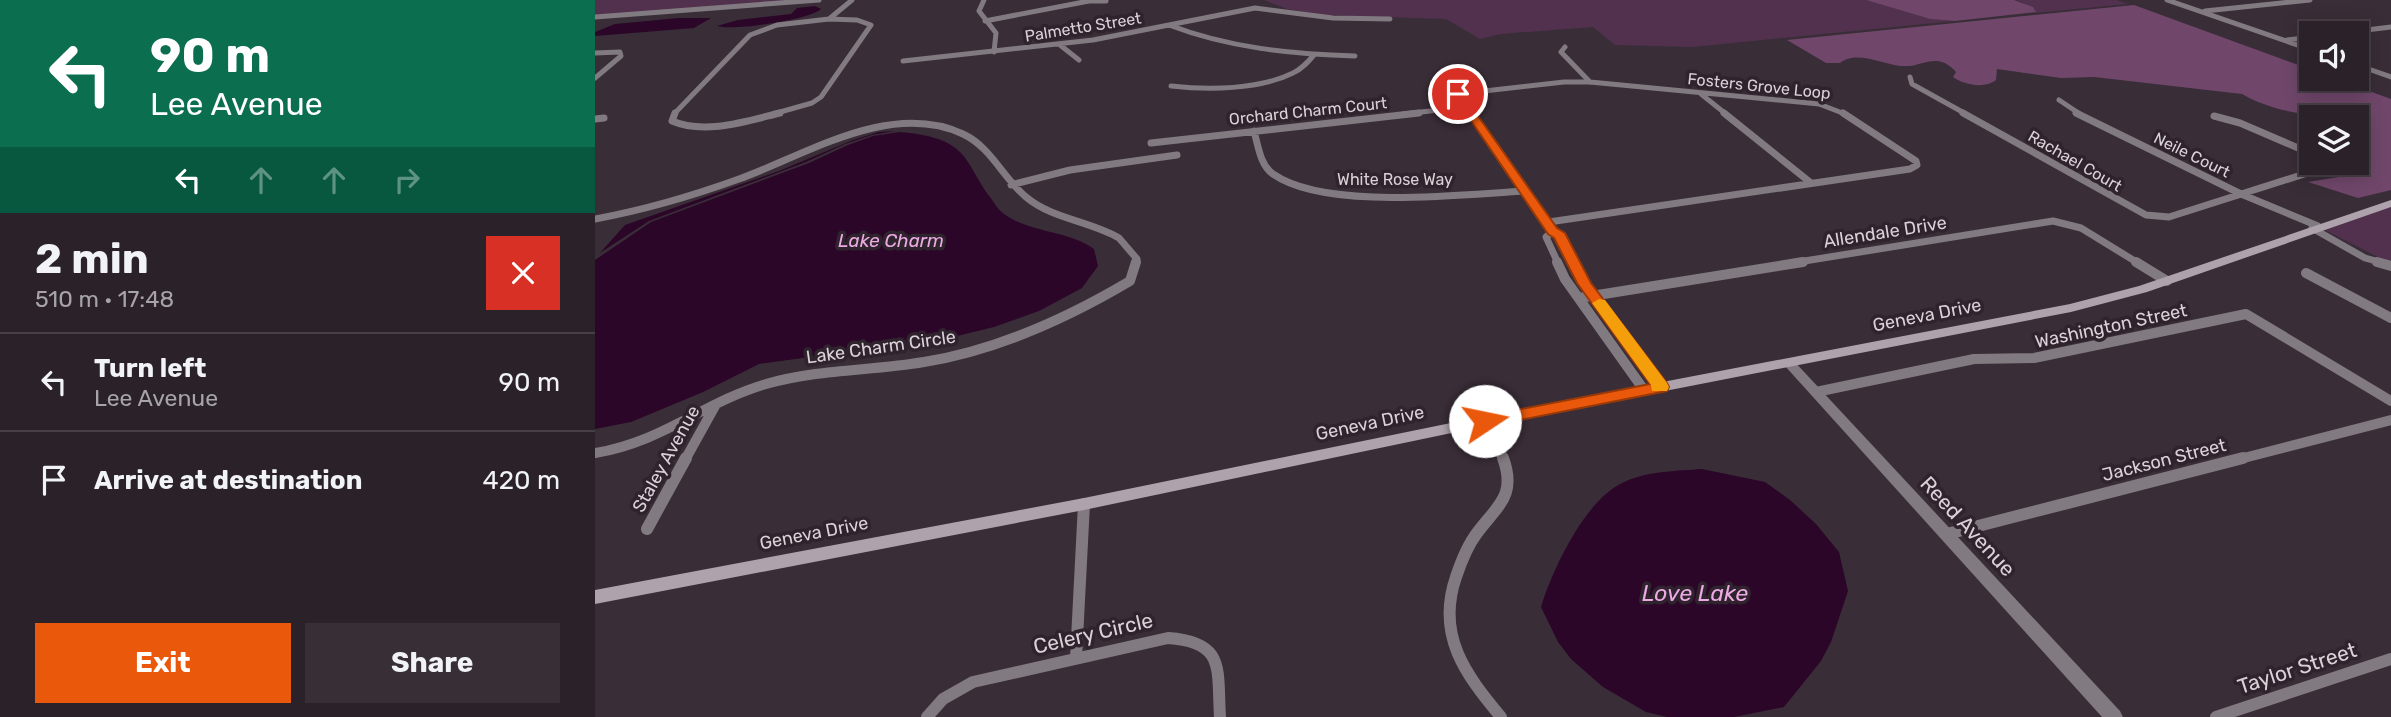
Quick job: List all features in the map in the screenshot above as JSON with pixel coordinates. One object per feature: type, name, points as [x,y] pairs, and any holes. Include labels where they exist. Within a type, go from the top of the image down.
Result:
[{"type":"main road","name":"Geneva Drive","points":[[595,597],[2071,308],[2167,281],[2315,227],[2391,203]]},
{"type":"street","points":[[595,17],[819,0]]},
{"type":"street","points":[[985,0],[979,11],[996,33],[994,52]]},
{"type":"street","points":[[2167,0],[2299,46]]},
{"type":"street","points":[[2201,12],[2310,0]]},
{"type":"street","points":[[985,21],[1078,3],[1105,1]]},
{"type":"street","points":[[829,19],[838,5],[850,2]]},
{"type":"street","name":"Palmetto Street","points":[[904,61],[1060,45],[1255,8],[1333,19],[1390,19]]},
{"type":"street","points":[[829,19],[857,20],[870,25],[821,97],[812,103],[753,120],[731,123],[694,127],[677,125],[672,121],[673,115],[750,35],[777,25],[829,19]]},
{"type":"street","points":[[1168,24],[1228,44],[1314,55],[1355,56]]},
{"type":"street","points":[[2369,30],[2391,27]]},
{"type":"street","points":[[2283,40],[2299,38]]},
{"type":"street","points":[[1060,45],[1079,60]]},
{"type":"street","points":[[1566,47],[1561,52],[1590,82]]},
{"type":"street","points":[[595,53],[620,52],[621,56],[595,78]]},
{"type":"street","points":[[1171,86],[1205,88],[1283,77],[1296,73],[1314,55]]},
{"type":"street","points":[[2369,69],[2390,76]]},
{"type":"street","name":"Rachael Court","points":[[1910,78],[1912,84],[2146,215],[2169,216],[2302,175]]},
{"type":"street","name":"Fosters Grove Loop","points":[[1468,107],[1458,94],[1564,82],[1590,82],[1833,107],[1916,161],[1917,165],[1910,169],[1551,227]]},
{"type":"street","points":[[1700,94],[1811,183]]},
{"type":"street","name":"Neile Court","points":[[2060,100],[2067,108],[2241,194],[2315,227],[2365,258],[2391,266]]},
{"type":"street","points":[[1468,107],[1551,227],[1560,236],[1584,283],[1653,389]]},
{"type":"street","name":"Orchard Charm Court","points":[[1151,142],[1468,107]]},
{"type":"street","points":[[2214,116],[2240,123],[2299,148]]},
{"type":"street","points":[[595,119],[604,118]]},
{"type":"street","name":"Lake Charm Circle","points":[[595,219],[670,202],[748,176],[853,135],[882,127],[913,124],[940,127],[978,142],[1021,196],[1046,209],[1117,236],[1132,248],[1137,259],[1130,281],[1038,328],[968,352],[922,362],[843,369],[791,377],[758,386],[632,446],[595,453]]},
{"type":"street","name":"White Rose Way","points":[[1254,131],[1264,165],[1274,176],[1304,188],[1361,196],[1527,191]]},
{"type":"street","points":[[1011,185],[1070,170],[1177,155]]},
{"type":"street","name":"Allendale Drive","points":[[1579,298],[2053,221],[2081,228],[2167,281]]},
{"type":"street","points":[[1551,227],[1546,237],[1565,279],[1653,389]]},
{"type":"street","points":[[2306,273],[2391,318]]},
{"type":"street","name":"Washington Street","points":[[1816,392],[1974,359],[2034,358],[2246,314],[2391,401]]},
{"type":"street","name":"Reed Avenue","points":[[1789,363],[2115,717]]},
{"type":"street","name":"Staley Avenue","points":[[647,529],[715,406]]},
{"type":"street","name":"Jackson Street","points":[[1947,534],[2391,420]]},
{"type":"street","points":[[1485,421],[1503,458],[1508,477],[1506,495],[1474,537],[1454,577],[1446,610],[1459,664],[1475,688],[1501,717]]},
{"type":"street","points":[[1076,658],[1084,503]]},
{"type":"street","name":"Celery Circle","points":[[927,717],[943,698],[973,682],[1168,638],[1190,638],[1206,644],[1215,659],[1220,717]]},
{"type":"street","name":"Taylor Street","points":[[2217,717],[2391,659]]},
{"type":"shaded area","points":[[595,0],[806,0],[595,16]]},
{"type":"shaded area","points":[[1264,0],[1866,0],[1930,19],[1955,21],[1692,47],[1615,45],[1593,27],[1501,34],[1480,39],[1446,19],[1322,15],[1287,9]]},
{"type":"shaded area","points":[[1866,0],[2014,0],[2033,7],[2036,12],[1955,21],[1930,19]]},
{"type":"shaded area","points":[[2014,0],[2117,0],[2128,4],[2035,13],[2022,2]]},
{"type":"shaded area","points":[[2134,5],[2299,65],[2299,91],[2369,91],[2391,99],[2391,190],[2358,198],[2308,182],[2341,175],[2369,175],[2369,105],[2299,105],[2299,113],[2269,106],[2242,94],[2094,77],[2061,78],[1997,69],[1996,80],[1975,85],[1953,77],[1956,72],[1940,62],[1904,66],[1855,58],[1840,63],[1826,63],[1787,40]]},
{"type":"shaded area","points":[[2391,207],[2391,261],[2323,229]]},
{"type":"water","points":[[815,6],[821,9],[787,21],[738,27],[717,26],[738,20],[791,14],[797,8]]},
{"type":"water","points":[[711,18],[694,28],[595,36],[595,32],[615,24]]},
{"type":"water","points":[[895,131],[845,144],[806,162],[649,221],[600,253],[625,225],[779,171],[853,140],[879,132]]},
{"type":"water","name":"Lake Charm","points":[[900,132],[932,137],[954,147],[1004,214],[1025,225],[1072,238],[1094,249],[1098,266],[1082,288],[1039,311],[994,327],[945,339],[759,364],[703,392],[631,422],[595,429],[595,260],[651,222],[809,163],[848,145],[873,136]]},
{"type":"water","name":"Love Lake","points":[[1702,469],[1765,482],[1816,524],[1839,552],[1848,591],[1831,642],[1821,661],[1784,707],[1734,717],[1667,717],[1646,712],[1603,687],[1571,659],[1558,642],[1541,607],[1572,537],[1595,504],[1608,492],[1641,476]]},
{"type":"slow traffic","points":[[1599,303],[1661,387],[1658,388]]},
{"type":"route","points":[[1458,94],[1553,231],[1560,236],[1584,283],[1661,387],[1485,421]]}]
